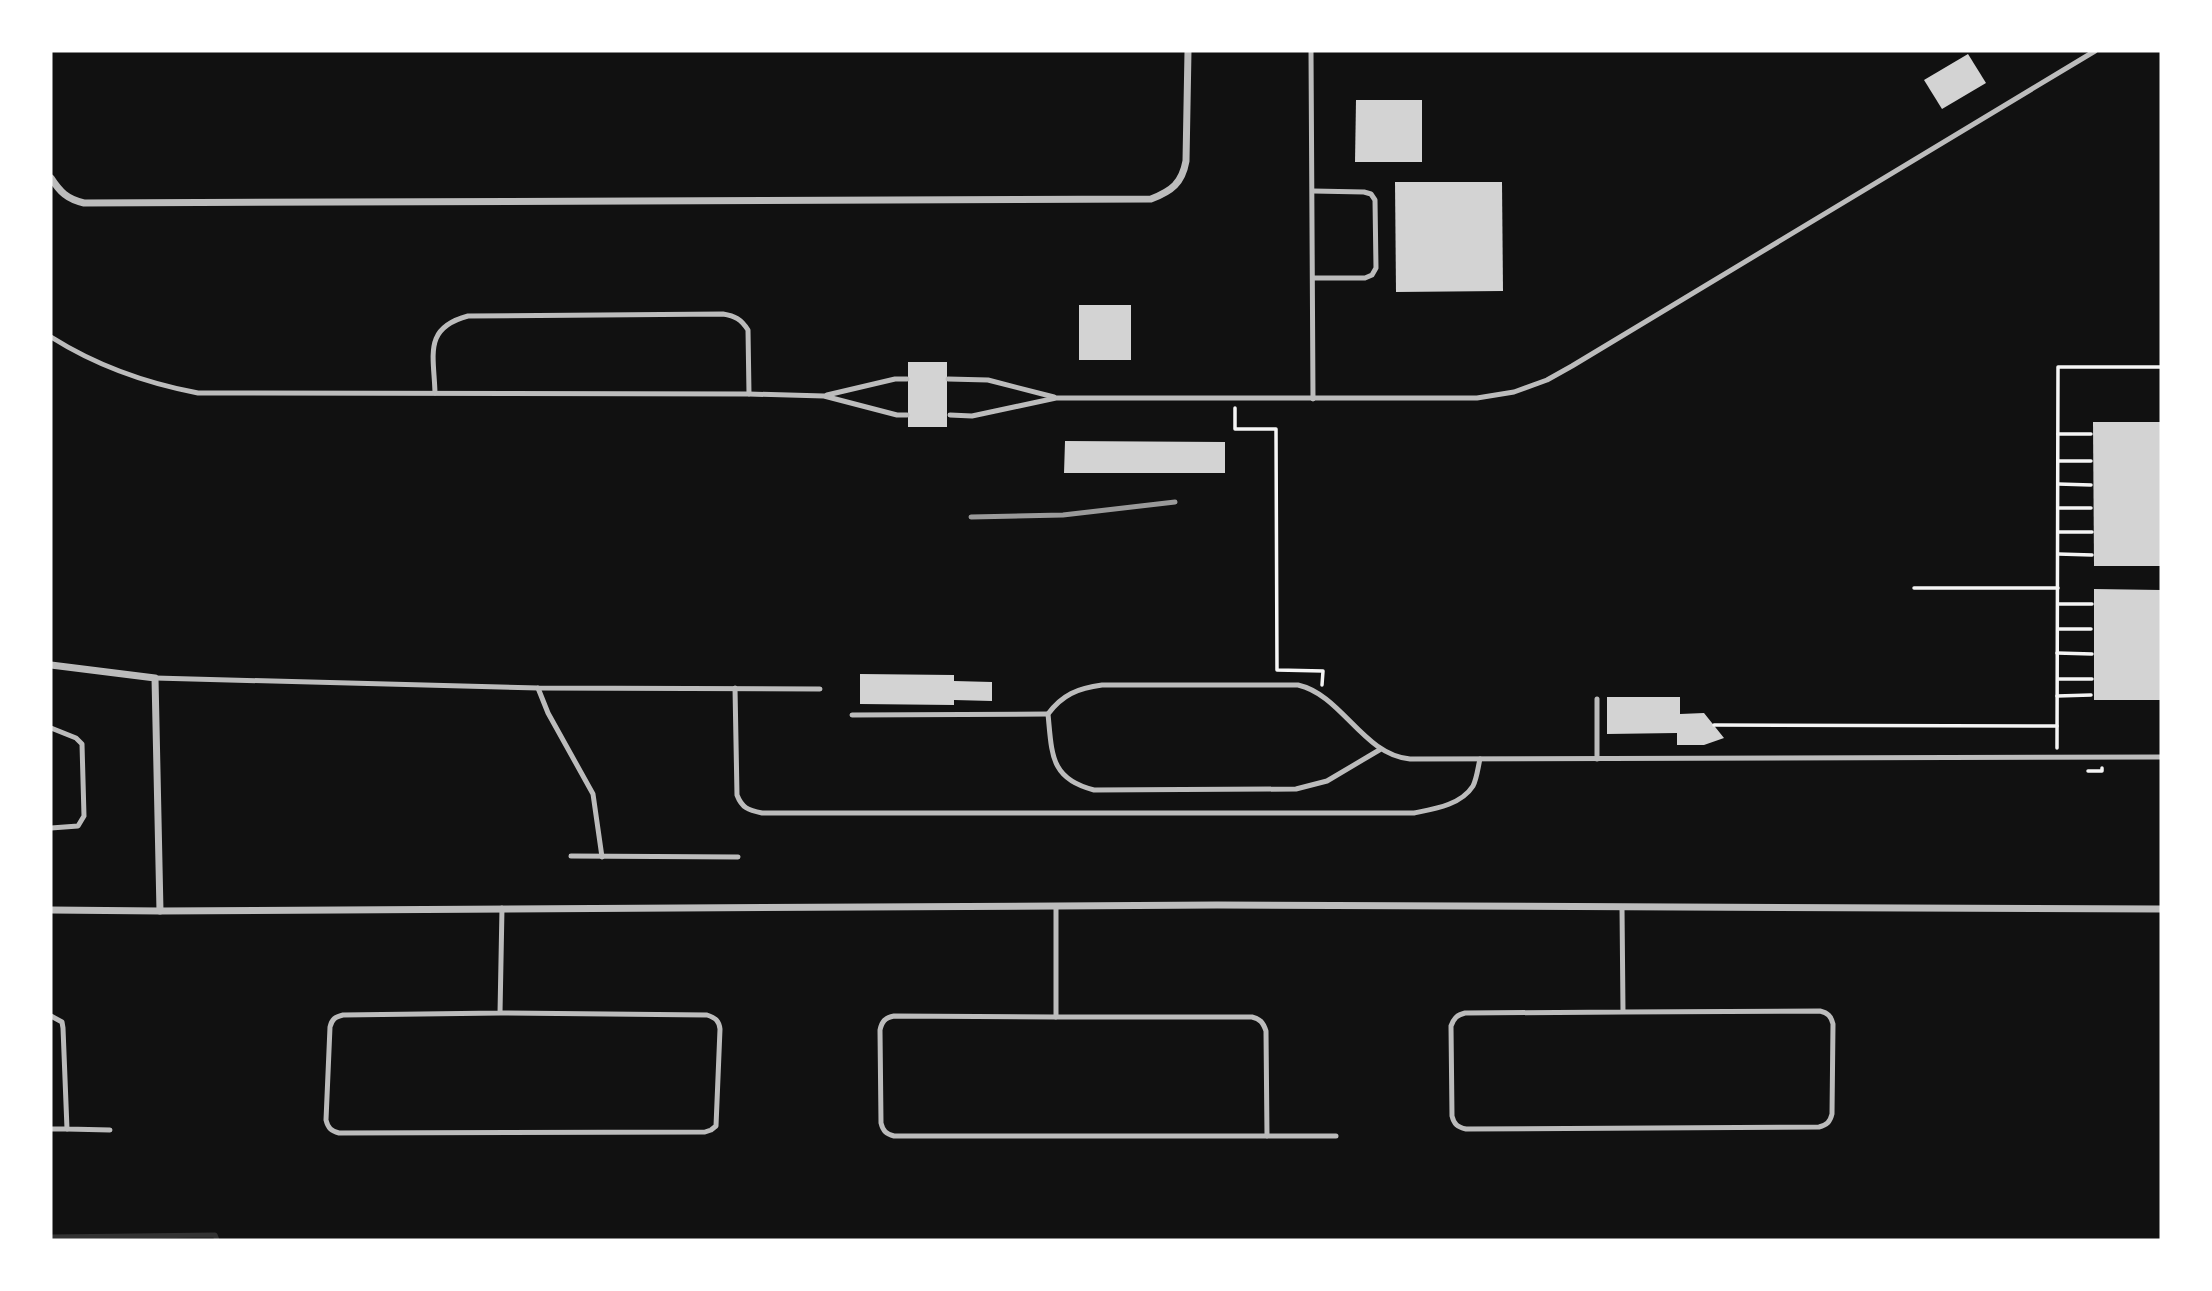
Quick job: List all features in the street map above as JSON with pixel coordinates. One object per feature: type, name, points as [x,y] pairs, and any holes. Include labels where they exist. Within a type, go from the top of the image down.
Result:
[{"type":"street","points":[[51,178],[61,193],[71,200],[83,202],[1151,199],[1175,187],[1183,176],[1186,161],[1188,51]]},
{"type":"street","points":[[51,664],[155,678],[160,911]]},
{"type":"street","points":[[51,910],[1056,906],[2161,909]]},
{"type":"lane","points":[[1311,51],[1313,399]]},
{"type":"lane","points":[[950,415],[972,415],[1056,398],[1477,398],[1514,393],[1572,366],[2095,51]]},
{"type":"lane","points":[[1313,191],[1371,194],[1375,200],[1376,268],[1372,275],[1365,278],[1314,278]]},
{"type":"lane","points":[[435,393],[434,345],[437,333],[454,320],[468,316],[723,314],[743,321],[748,330],[749,394]]},
{"type":"lane","points":[[51,337],[76,353],[130,376],[198,393],[824,396],[897,415],[907,415]]},
{"type":"lane","points":[[824,396],[895,379],[907,379]]},
{"type":"lane","points":[[948,379],[988,380],[1056,398]]},
{"type":"lane","points":[[155,678],[538,688],[820,689]]},
{"type":"lane","points":[[1381,749],[1327,781],[1304,788],[1094,790],[1076,786],[1056,764],[1048,714],[1065,695],[1102,685],[1298,685],[1315,692],[1381,749],[1397,758],[2161,757]]},
{"type":"lane","points":[[538,688],[548,713],[593,794],[601,857]]},
{"type":"lane","points":[[735,688],[737,795],[740,804],[762,813],[1414,813],[1440,808],[1460,799],[1473,785],[1480,759]]},
{"type":"lane","points":[[1597,699],[1597,759]]},
{"type":"lane","points":[[852,715],[1048,714]]},
{"type":"lane","points":[[51,728],[76,738],[82,744],[83,816],[78,826],[51,828]]},
{"type":"lane","points":[[571,856],[738,857]]},
{"type":"lane","points":[[1056,906],[1056,1017]]},
{"type":"lane","points":[[500,1013],[502,908]]},
{"type":"lane","points":[[1622,908],[1623,1012]]},
{"type":"lane","points":[[1623,1012],[1827,1013],[1833,1024],[1830,1121],[1819,1127],[1466,1129],[1459,1128],[1454,1123],[1451,1026],[1458,1015],[1623,1012]]},
{"type":"lane","points":[[500,1013],[714,1017],[719,1022],[720,1029],[716,1125],[705,1132],[353,1133],[332,1132],[328,1127],[326,1120],[330,1027],[336,1016],[500,1013]]},
{"type":"lane","points":[[51,1016],[61,1022],[63,1028],[67,1129]]},
{"type":"lane","points":[[1267,1136],[1265,1031],[1264,1024],[1252,1017],[894,1016],[887,1018],[880,1030],[881,1123],[883,1130],[894,1136],[1267,1136],[1336,1136]]},
{"type":"lane","points":[[51,1129],[110,1130]]},
{"type":"path","points":[[2057,759],[2058,367],[2161,367]]},
{"type":"path","points":[[1235,399],[1235,429],[1276,429],[1277,670],[1323,671]]},
{"type":"path","points":[[2058,434],[2091,435]]},
{"type":"path","points":[[2058,461],[2091,461]]},
{"type":"path","points":[[2058,484],[2091,485]]},
{"type":"path","points":[[2058,508],[2091,508]]},
{"type":"path","points":[[2058,532],[2092,532]]},
{"type":"path","points":[[2058,554],[2092,555]]},
{"type":"path","points":[[1914,588],[2058,588]]},
{"type":"path","points":[[2058,604],[2092,604]]},
{"type":"path","points":[[2058,629],[2091,629]]},
{"type":"path","points":[[2057,653],[2092,654]]},
{"type":"path","points":[[2058,679],[2092,679]]},
{"type":"path","points":[[2057,696],[2091,695]]},
{"type":"path","points":[[1714,725],[2057,726]]},
{"type":"building","points":[[1968,54],[1986,83],[1942,109],[1924,80]]},
{"type":"building","points":[[1356,100],[1422,100],[1422,162],[1355,162]]},
{"type":"building","points":[[1395,182],[1502,182],[1503,291],[1396,292]]},
{"type":"building","points":[[1079,305],[1131,305],[1131,360],[1079,360]]},
{"type":"building","points":[[908,362],[947,362],[947,427],[908,427]]},
{"type":"building","points":[[2093,422],[2161,422],[2161,566],[2094,566]]},
{"type":"building","points":[[1065,441],[1225,442],[1225,473],[1064,473]]},
{"type":"building","points":[[2094,589],[2161,590],[2161,700],[2094,700]]},
{"type":"building","points":[[860,674],[954,675],[954,681],[992,682],[992,701],[954,700],[954,705],[860,704]]},
{"type":"building","points":[[1607,697],[1680,697],[1680,714],[1704,713],[1724,738],[1704,745],[1677,745],[1677,733],[1607,734]]},
{"type":"waterway","points":[[51,1237],[215,1235],[217,1240]]},
{"type":"railway","points":[[971,517],[1063,515],[1175,502]]}]
